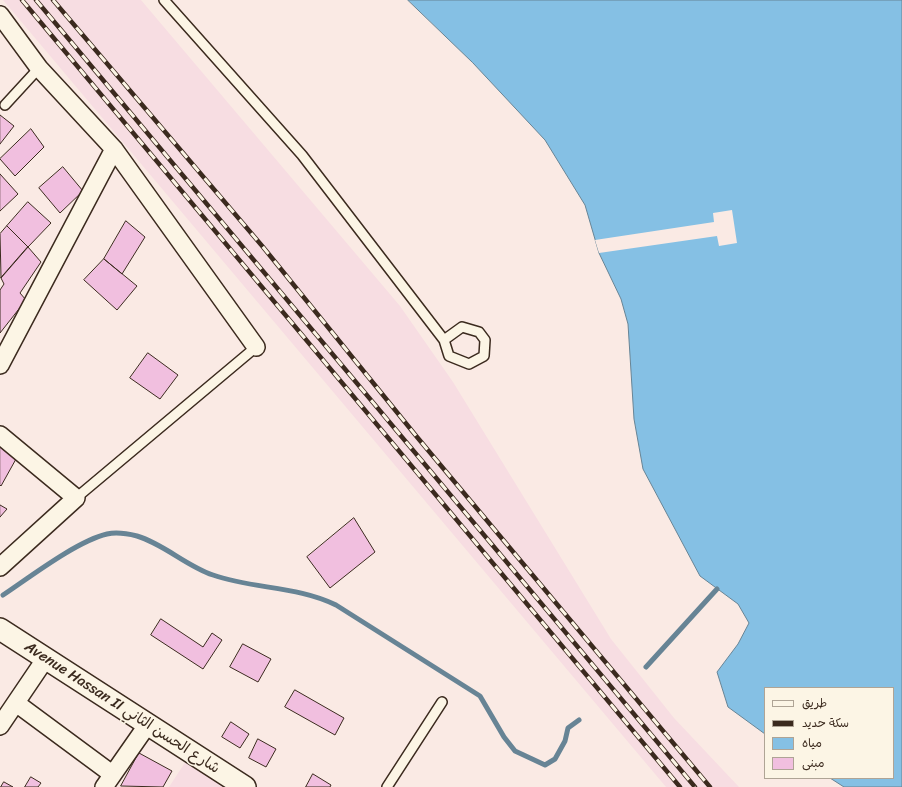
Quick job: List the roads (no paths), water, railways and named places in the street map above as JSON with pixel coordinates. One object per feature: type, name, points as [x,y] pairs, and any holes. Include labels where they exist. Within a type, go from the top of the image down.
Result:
[{"type":"street","points":[[0,14],[40,68],[114,149],[256,347]]},
{"type":"street","points":[[0,365],[114,149]]},
{"type":"street","points":[[0,435],[76,498],[0,567]]},
{"type":"street","name":"Avenue Hassan II شارع الحسن الثاني","points":[[0,629],[245,787]]},
{"type":"street","points":[[0,726],[46,658]]},
{"type":"street","points":[[16,703],[108,780],[148,724]]},
{"type":"lane","points":[[164,0],[302,155],[444,340],[449,356],[469,364],[484,356],[485,340],[479,332],[462,327],[444,340]]},
{"type":"lane","points":[[5,105],[40,68]]},
{"type":"lane","points":[[76,498],[256,347]]},
{"type":"lane","points":[[387,787],[442,702]]},
{"type":"water","points":[[408,0],[902,0],[902,787],[844,787],[832,779],[894,779],[894,687],[764,687],[764,733],[728,707],[717,672],[738,644],[749,623],[738,604],[700,576],[643,469],[634,419],[628,324],[621,299],[599,253],[585,205],[545,140],[473,63]]},
{"type":"waterway","points":[[3,595],[54,560],[95,538],[111,533],[134,535],[156,544],[203,571],[213,575],[228,580],[306,594],[336,605],[480,696],[504,737],[515,751],[545,765],[555,759],[565,741],[568,728],[579,720]]},
{"type":"waterway","points":[[646,667],[717,589]]},
{"type":"railway","points":[[22,0],[680,787]]},
{"type":"railway","points":[[36,0],[695,787]]},
{"type":"railway","points":[[53,0],[263,247],[417,437],[710,787]]}]
